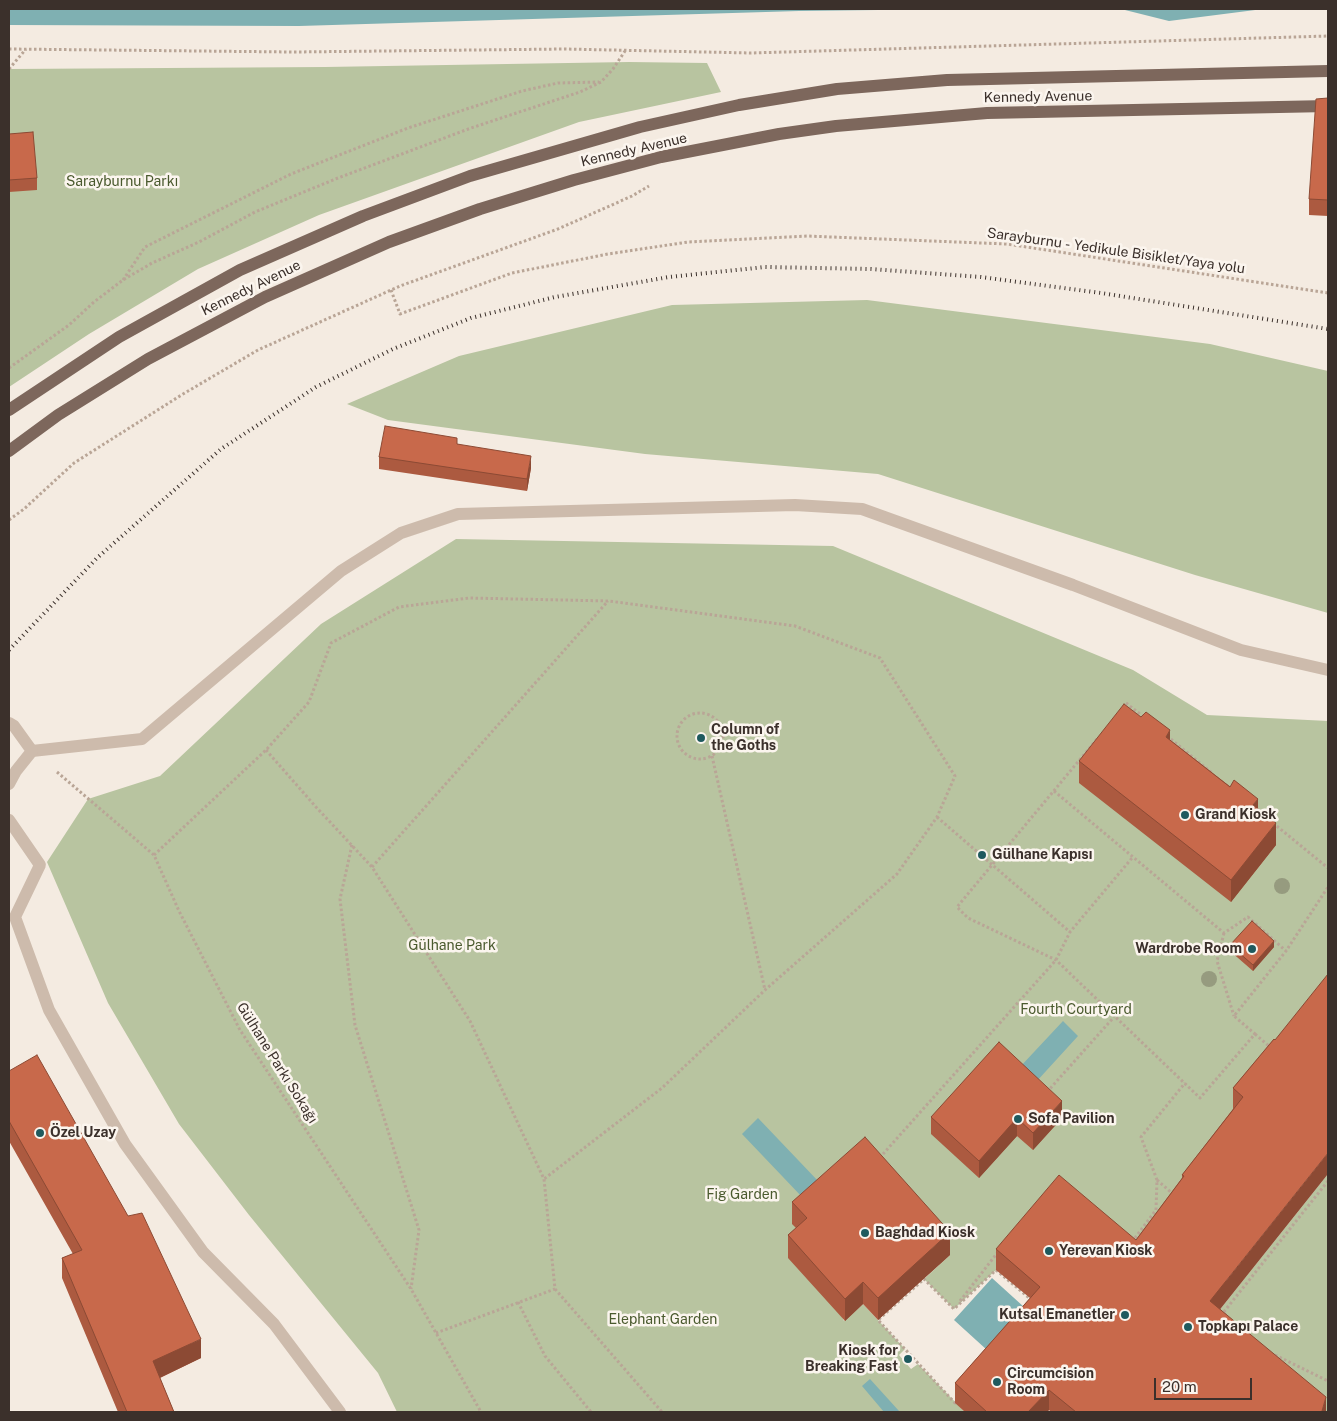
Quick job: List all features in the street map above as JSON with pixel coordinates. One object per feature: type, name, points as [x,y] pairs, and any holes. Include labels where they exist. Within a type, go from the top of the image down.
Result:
[{"type":"main road","name":"Kennedy Avenue","points":[[9,410],[119,337],[240,270],[363,216],[470,176],[640,127],[739,105],[838,90],[947,80],[1328,71]]},
{"type":"main road","name":"Kennedy Avenue","points":[[9,451],[58,415],[148,359],[265,297],[389,242],[480,209],[583,177],[662,157],[779,134],[836,126],[987,113],[1328,106]]},
{"type":"street","points":[[9,784],[32,750],[142,739],[341,571],[401,533],[458,514],[795,505],[862,509],[1073,584],[1241,650],[1328,670]]},
{"type":"street","points":[[12,724],[32,750]]},
{"type":"street","points":[[9,820],[40,866],[15,917],[49,1010],[125,1144],[203,1252],[274,1324],[340,1412]]},
{"type":"path","points":[[9,49],[293,52],[564,49],[751,53],[1328,36]]},
{"type":"path","points":[[9,70],[26,49]]},
{"type":"path","points":[[9,368],[69,325],[94,302],[123,280],[152,263],[199,242],[254,212],[338,178],[471,128],[580,92],[601,82],[626,50]]},
{"type":"path","points":[[123,280],[145,247],[291,174],[408,128],[522,92],[558,83],[601,82]]},
{"type":"path","points":[[9,520],[24,509],[74,463],[258,350],[391,290],[558,229],[632,196],[655,182]]},
{"type":"path","name":"Sarayburnu - Yedikule Bisiklet/Yaya yolu","points":[[391,290],[400,314],[512,273],[608,254],[688,242],[807,236],[1007,244],[1328,293]]},
{"type":"path","points":[[154,855],[266,750],[308,702],[332,643],[399,607],[469,598],[609,601],[795,626],[880,658],[955,776],[937,817],[897,874],[765,990],[662,1088],[544,1179]]},
{"type":"path","points":[[372,867],[609,601]]},
{"type":"path","points":[[1120,710],[1126,703],[1149,721]]},
{"type":"path","points":[[694,712],[702,712],[715,718],[720,723],[724,738],[718,751],[712,756],[696,759],[688,756],[678,744],[678,728],[681,721],[694,712]]},
{"type":"path","points":[[1102,732],[958,907],[968,918],[1056,960],[1200,1098],[1255,1034]]},
{"type":"path","points":[[1164,734],[1216,776]]},
{"type":"path","name":"Gülhane Parkı Sokağı","points":[[32,750],[154,855],[179,911],[240,1030],[411,1289],[481,1412]]},
{"type":"path","points":[[266,750],[372,867],[470,1021],[544,1179],[555,1289],[662,1412]]},
{"type":"path","points":[[712,756],[765,990]]},
{"type":"path","points":[[1054,791],[1224,933]]},
{"type":"path","points":[[937,817],[1070,932]]},
{"type":"path","points":[[1268,819],[1328,868]]},
{"type":"path","points":[[352,845],[340,899],[355,1025],[419,1230],[411,1289]]},
{"type":"path","points":[[883,1154],[1056,960],[1070,932],[1132,858]]},
{"type":"path","points":[[1234,1016],[1286,951],[1328,887]]},
{"type":"path","points":[[1277,1052],[1234,1016],[1216,961],[1224,933],[1248,917],[1286,951]]},
{"type":"path","points":[[1041,1098],[1114,1017]]},
{"type":"path","points":[[1128,1247],[1156,1210],[1157,1180],[1141,1137],[1185,1083]]},
{"type":"path","points":[[1157,1180],[1177,1197]]},
{"type":"path","points":[[1230,1318],[1223,1312],[1328,1181]]},
{"type":"path","points":[[954,1309],[1003,1246]]},
{"type":"path","points":[[996,1270],[1040,1308],[955,1403],[878,1320],[924,1279],[954,1309],[996,1270]]},
{"type":"path","points":[[436,1333],[555,1289]]},
{"type":"path","points":[[518,1302],[545,1356],[591,1412]]},
{"type":"path","points":[[1269,1353],[1328,1381]]},
{"type":"green space","name":"Sarayburnu Parkı","points":[[629,62],[707,63],[721,92],[579,122],[319,215],[198,269],[89,334],[9,387],[9,69],[325,67]]},
{"type":"green space","points":[[867,300],[1210,344],[1328,371],[1328,613],[1195,575],[878,474],[645,454],[388,420],[347,404],[459,356],[672,305]]},
{"type":"green space","name":"Gülhane Park","points":[[456,539],[833,546],[1133,670],[1207,715],[1328,721],[1328,995],[1243,1118],[1136,1261],[996,1270],[954,1309],[924,1279],[950,1255],[807,1241],[844,1321],[863,1304],[905,1349],[899,1355],[911,1369],[918,1364],[965,1412],[397,1412],[378,1373],[249,1215],[179,1124],[108,1003],[47,862],[88,799],[160,776],[321,624]]},
{"type":"green space","points":[[1328,1174],[1328,1412],[1319,1412],[1210,1322]]},
{"type":"water","points":[[9,9],[957,9],[799,11],[299,26],[9,25]]},
{"type":"water","points":[[1121,9],[1263,9],[1169,21]]},
{"type":"water","points":[[1063,1021],[1078,1036],[1036,1082],[1020,1067]]},
{"type":"water","points":[[758,1118],[819,1182],[803,1198],[742,1134]]},
{"type":"water","points":[[992,1278],[1024,1307],[987,1350],[954,1320]]},
{"type":"water","points":[[870,1379],[898,1412],[884,1412],[862,1386]]},
{"type":"building","points":[[1328,98],[1328,200],[1309,199],[1316,99]]},
{"type":"building","points":[[33,132],[37,178],[9,180],[9,134]]},
{"type":"building","points":[[385,426],[457,438],[457,444],[531,456],[527,479],[379,457]]},
{"type":"building","name":"Grand Kiosk","points":[[1124,704],[1141,717],[1146,712],[1170,730],[1166,737],[1230,787],[1234,780],[1258,799],[1253,805],[1276,823],[1231,880],[1079,761]]},
{"type":"building","name":"Wardrobe Room","points":[[1252,921],[1274,941],[1253,965],[1230,945]]},
{"type":"building","points":[[1328,974],[1328,1153],[1210,1301],[1326,1397],[1322,1411],[1324,1412],[1076,1412],[1049,1390],[1028,1412],[987,1412],[955,1383],[1040,1287],[996,1249],[1059,1175],[1136,1240],[1184,1176],[1182,1175],[1243,1097],[1233,1088],[1275,1040]]},
{"type":"building","name":"Sofa Pavilion","points":[[999,1042],[1062,1101],[1033,1133],[1017,1118],[979,1161],[931,1117]]},
{"type":"building","points":[[37,1055],[128,1216],[142,1213],[201,1339],[153,1361],[174,1412],[127,1412],[62,1258],[82,1250],[9,1121],[9,1071]]},
{"type":"building","name":"Baghdad Kiosk","points":[[865,1137],[950,1232],[878,1298],[863,1282],[845,1299],[788,1235],[807,1218],[792,1202]]},
{"type":"railway","points":[[9,650],[97,558],[221,449],[316,387],[393,349],[471,318],[555,297],[669,277],[765,267],[871,269],[981,277],[1101,293],[1328,329]]},
{"type":"place","name":"Column of the Goths","points":[[701,738]]},
{"type":"place","name":"Grand Kiosk","points":[[1185,815]]},
{"type":"place","name":"Gülhane Kapısı","points":[[982,855]]},
{"type":"place","name":"Wardrobe Room","points":[[1252,949]]},
{"type":"place","name":"Sofa Pavilion","points":[[1018,1119]]},
{"type":"place","name":"Özel Uzay","points":[[40,1133]]},
{"type":"place","name":"Baghdad Kiosk","points":[[865,1233]]},
{"type":"place","name":"Yerevan Kiosk","points":[[1049,1251]]},
{"type":"place","name":"Kutsal Emanetler","points":[[1125,1315]]},
{"type":"place","name":"Topkapı Palace","points":[[1188,1327]]},
{"type":"place","name":"Kiosk for Breaking Fast","points":[[908,1359]]},
{"type":"place","name":"Circumcision Room","points":[[997,1382]]},
{"type":"park label","name":"Fourth Courtyard","points":[[1076,1010]]},
{"type":"park label","name":"Fig Garden","points":[[742,1195]]},
{"type":"park label","name":"Elephant Garden","points":[[663,1320]]}]
